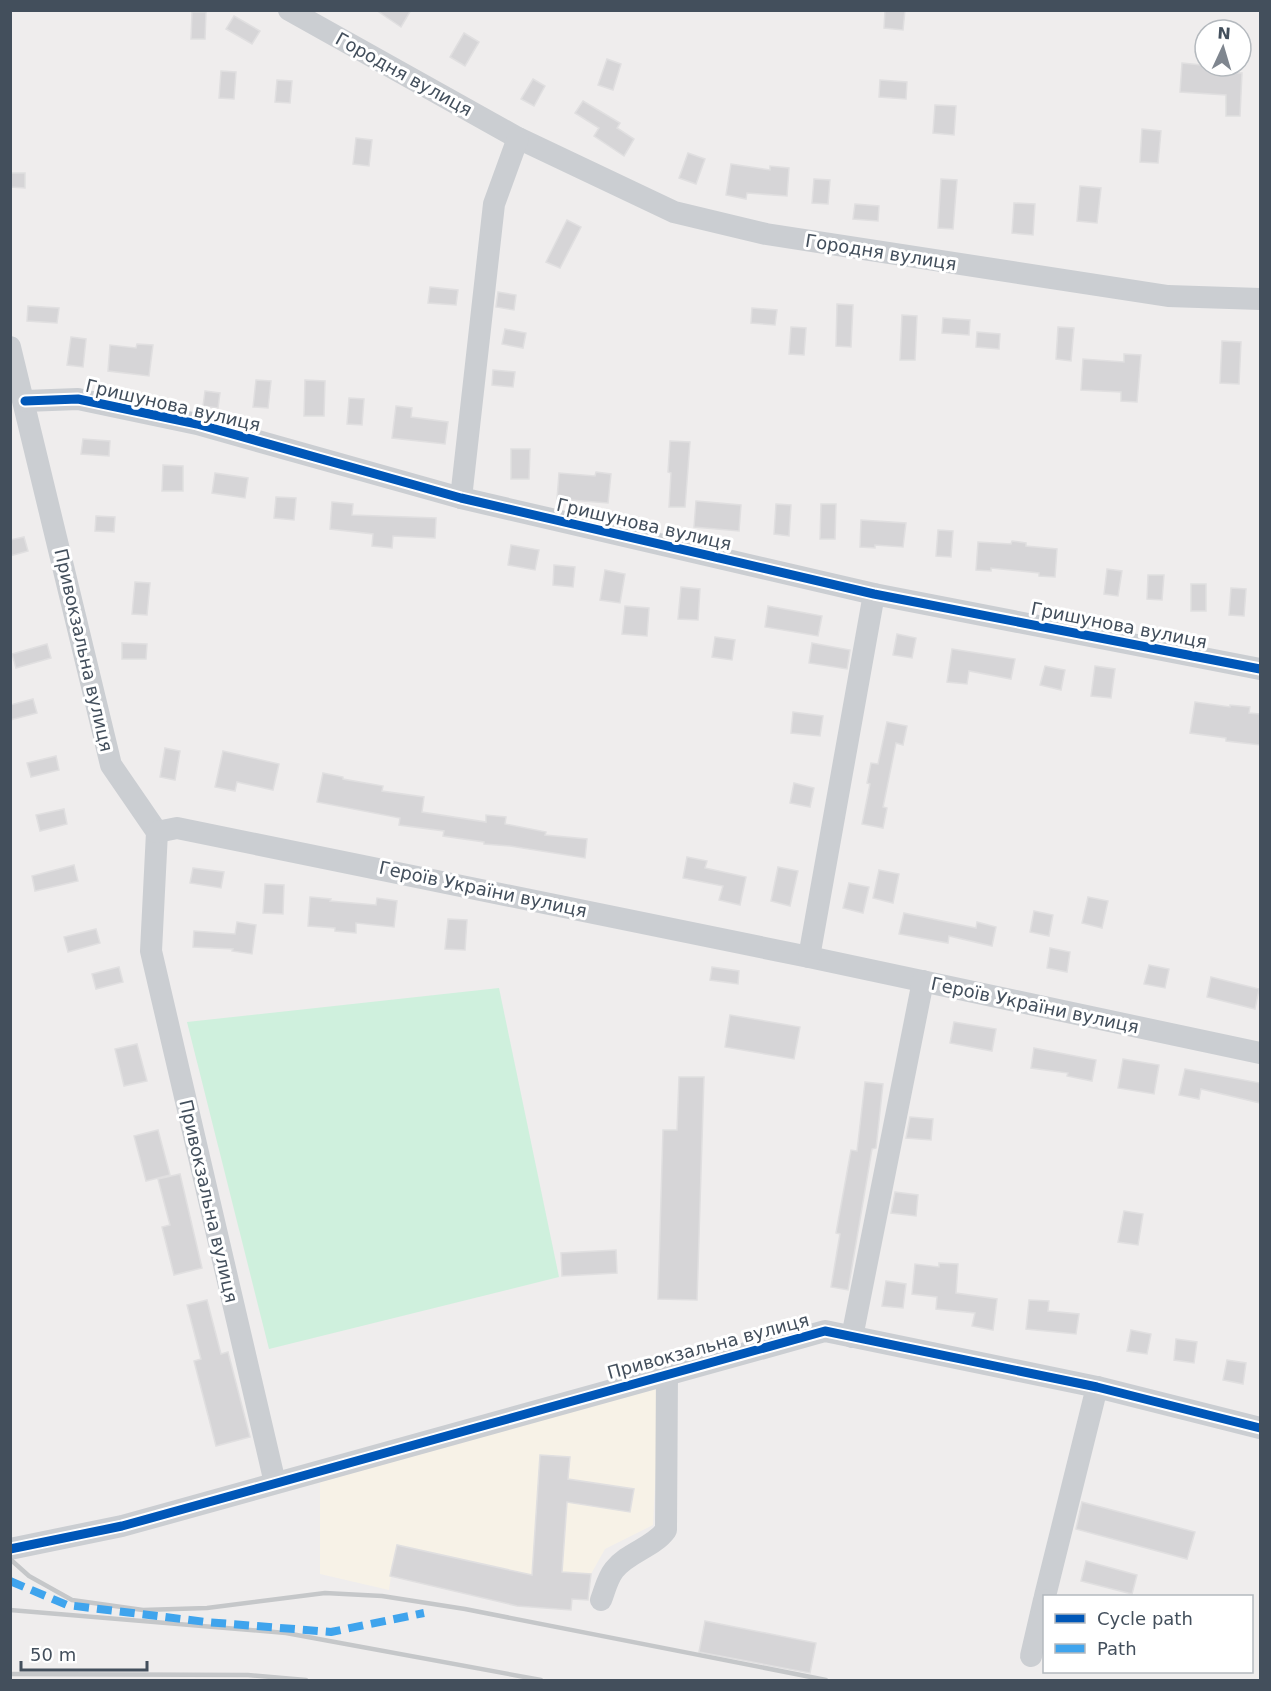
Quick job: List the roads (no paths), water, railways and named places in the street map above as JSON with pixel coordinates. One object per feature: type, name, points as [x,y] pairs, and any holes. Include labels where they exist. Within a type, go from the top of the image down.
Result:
[{"type":"street","name":"Городня вулиця","points":[[289,10],[518,138],[674,212],[766,234],[1168,296],[1260,299]]},
{"type":"street","points":[[461,498],[494,204],[518,138]]},
{"type":"street","name":"Привокзальна вулиця","points":[[10,347],[25,401],[111,765],[157,832],[151,951],[274,1483],[825,1331],[1096,1387],[1260,1428]]},
{"type":"street","name":"Гришунова вулиця","points":[[25,401],[78,399],[197,424],[461,498],[874,594],[1260,669]]},
{"type":"street","points":[[809,957],[874,594]]},
{"type":"street","name":"Героїв України вулиця","points":[[157,832],[177,828],[809,957],[1260,1053]]},
{"type":"street","points":[[852,1337],[923,981]]},
{"type":"street","points":[[601,1600],[615,1568],[659,1539],[666,1530],[667,1373]]},
{"type":"street","points":[[1046,1595],[1096,1387]]},
{"type":"street","points":[[10,1549],[122,1526],[274,1483]]},
{"type":"street","points":[[1031,1656],[1043,1606]]},
{"type":"railway","points":[[10,1559],[29,1576],[72,1600],[143,1610],[207,1608],[325,1593],[382,1596],[465,1609],[826,1680]]},
{"type":"railway","points":[[10,1610],[286,1633],[541,1680]]},
{"type":"railway","points":[[10,1674],[248,1675],[306,1680]]}]
